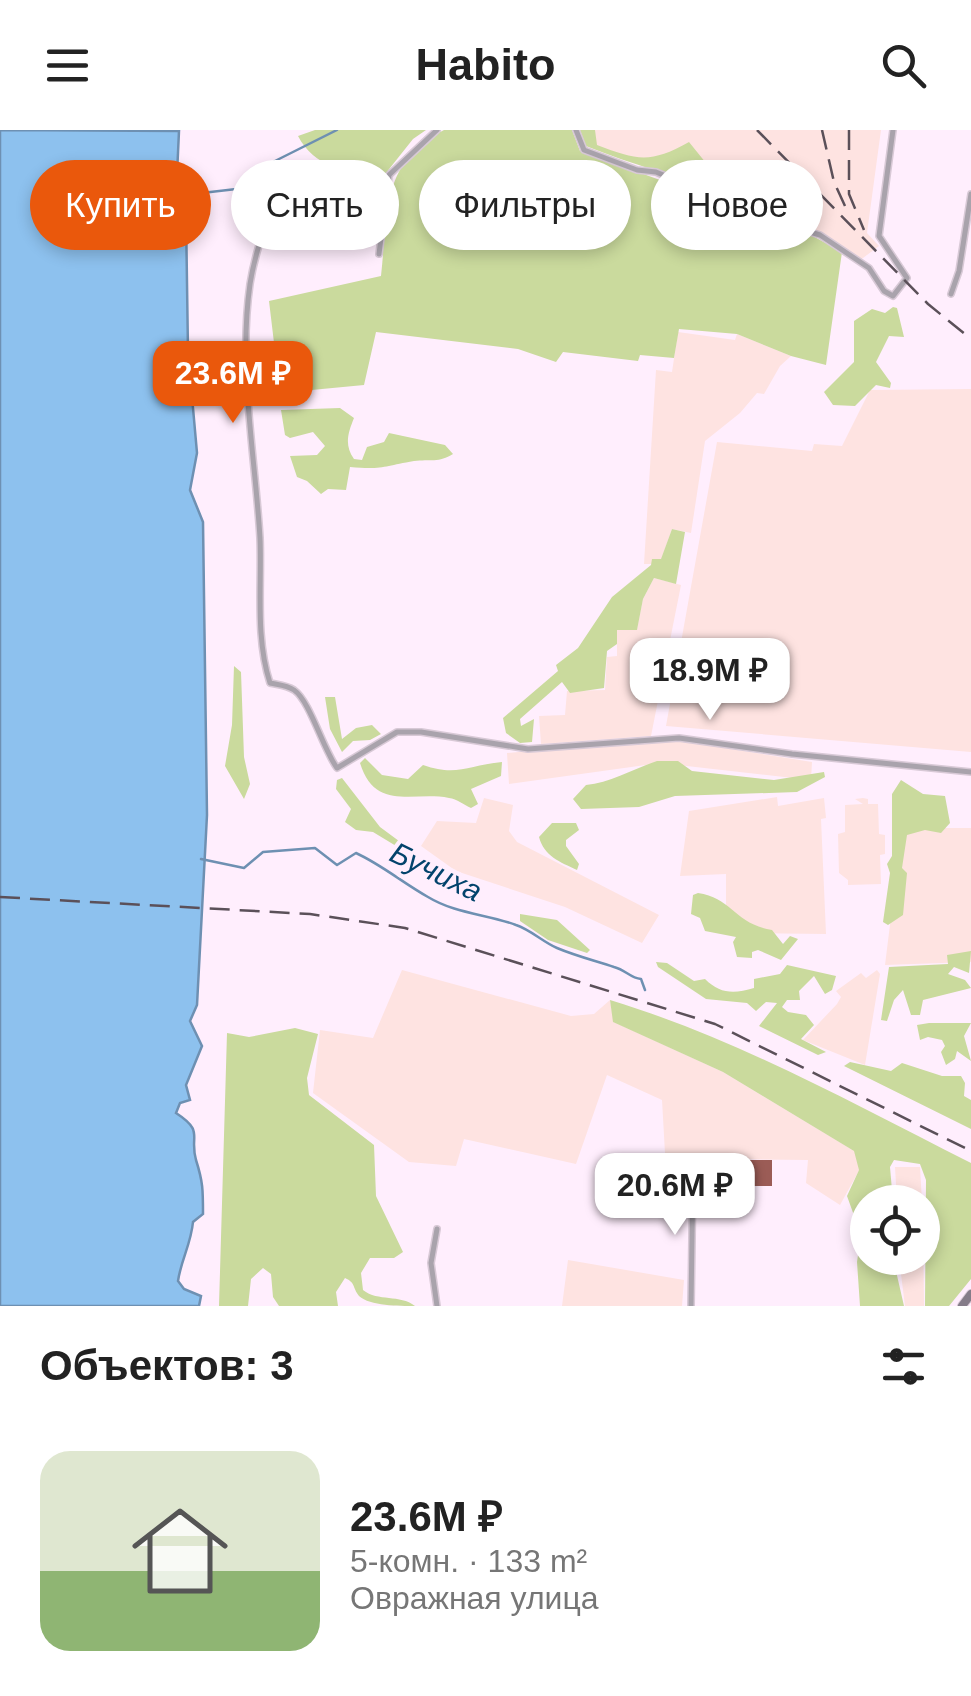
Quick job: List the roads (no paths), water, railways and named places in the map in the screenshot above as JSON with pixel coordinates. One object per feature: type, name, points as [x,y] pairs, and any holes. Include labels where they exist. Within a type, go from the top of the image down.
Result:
[{"type":"street","points":[[379,254],[390,175],[437,130]]},
{"type":"street","points":[[576,130],[584,150],[637,170],[656,172],[777,222],[820,235],[869,268],[884,291],[892,296],[908,278],[878,236],[894,130]]},
{"type":"street","points":[[950,294],[959,271],[971,194]]},
{"type":"street","points":[[259,250],[254,264],[247,389],[260,537],[260,625],[270,683],[288,686],[299,693],[325,752],[337,768],[397,732],[421,732],[528,749],[679,738],[971,772]]},
{"type":"street","points":[[691,1306],[693,1171]]},
{"type":"street","points":[[437,1229],[431,1263],[437,1306]]},
{"type":"street","points":[[962,1306],[971,1294]]},
{"type":"water","points":[[0,130],[179,131],[178,160],[30,160],[30,250],[187,250],[188,352],[197,453],[190,490],[203,522],[207,815],[197,1005],[190,1021],[202,1046],[186,1085],[190,1100],[180,1103],[176,1113],[193,1130],[203,1214],[193,1222],[178,1281],[184,1289],[201,1296],[199,1306],[0,1306]]},
{"type":"waterway","points":[[211,192],[245,188],[275,161],[337,130]]},
{"type":"waterway","name":"Бучиха","points":[[201,859],[244,868],[263,852],[315,848],[337,865],[356,853],[439,903],[521,927],[557,948],[641,979],[645,990]]},
{"type":"railway","points":[[757,130],[928,304],[971,339]]},
{"type":"railway","points":[[822,130],[834,182],[845,206]]},
{"type":"railway","points":[[849,130],[849,194],[864,230]]},
{"type":"railway","points":[[0,897],[310,914],[405,928],[715,1024],[971,1151]]}]
